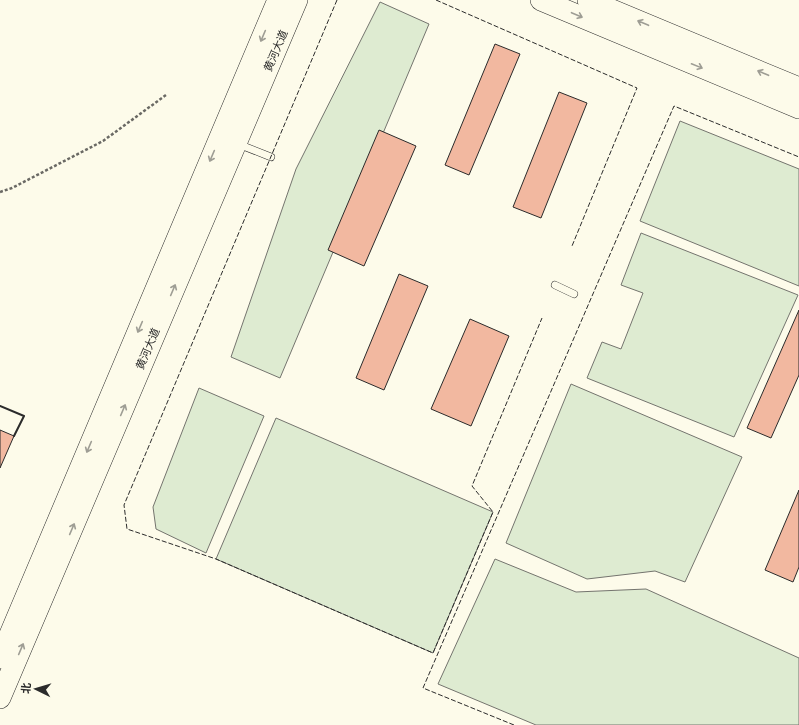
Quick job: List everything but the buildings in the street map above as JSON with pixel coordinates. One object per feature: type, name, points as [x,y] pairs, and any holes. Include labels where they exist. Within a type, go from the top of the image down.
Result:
[{"type":"main road","name":"黄河大道","points":[[0,658],[278,0]]},
{"type":"main road","name":"黄河大道","points":[[0,698],[298,0]]},
{"type":"main road","points":[[541,0],[799,108]]},
{"type":"main road","points":[[588,0],[799,88]]},
{"type":"lane","points":[[236,143],[271,157]]},
{"type":"lane","points":[[555,285],[574,294]]},
{"type":"path","points":[[0,192],[12,188],[103,141],[166,95]]},
{"type":"green space","points":[[380,2],[429,24],[280,378],[231,357],[296,169]]},
{"type":"green space","points":[[680,121],[799,169],[799,286],[640,221]]},
{"type":"green space","points":[[641,233],[798,295],[734,437],[587,378],[602,342],[621,349],[643,293],[621,285]]},
{"type":"green space","points":[[571,384],[742,457],[685,582],[655,571],[587,579],[506,543]]},
{"type":"green space","points":[[199,388],[264,416],[206,553],[156,529],[153,507]]},
{"type":"green space","points":[[276,418],[493,512],[433,653],[216,559]]},
{"type":"green space","points":[[495,559],[576,592],[646,589],[799,658],[799,725],[536,725],[438,684]]},
{"type":"fence","points":[[337,0],[124,505],[127,529],[216,559],[433,653],[493,512],[472,486],[542,318]]},
{"type":"fence","points":[[436,0],[637,88],[572,246]]},
{"type":"fence","points":[[514,725],[423,688],[674,106],[799,157]]},
{"type":"wall","points":[[0,406],[24,416],[14,436]]}]
